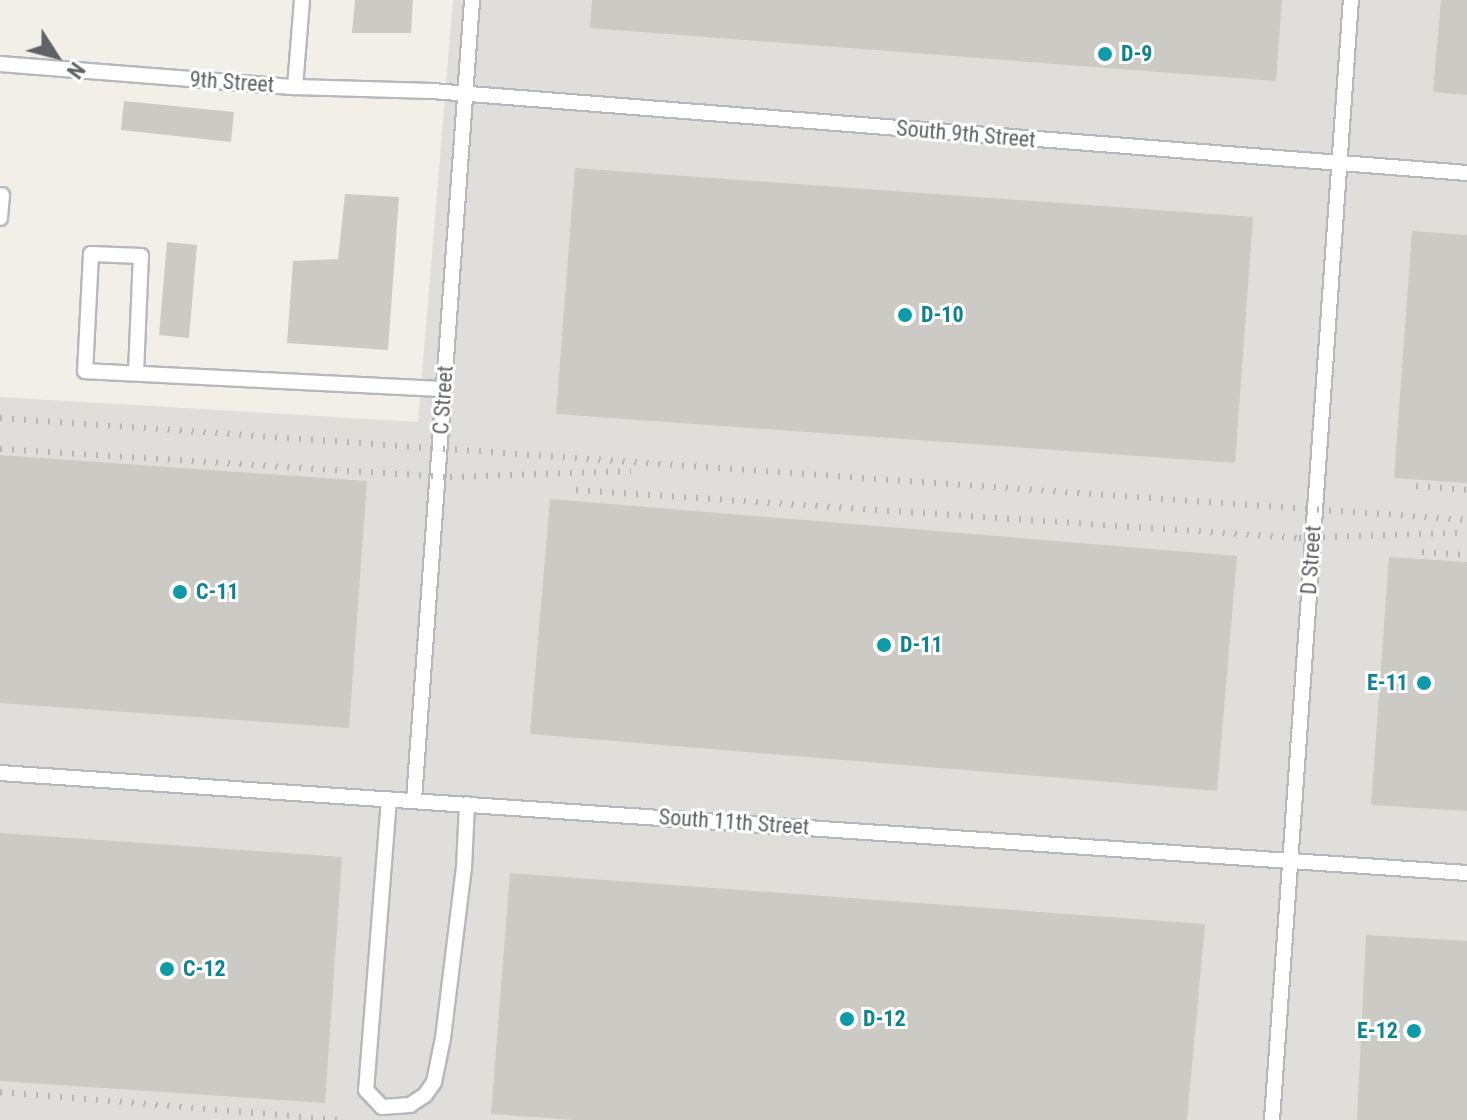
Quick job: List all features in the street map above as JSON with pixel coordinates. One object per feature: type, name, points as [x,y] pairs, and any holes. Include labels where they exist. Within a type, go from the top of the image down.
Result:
[{"type":"lane","points":[[295,87],[302,0]]},
{"type":"lane","name":"C Street","points":[[414,800],[472,0]]},
{"type":"lane","name":"D Street","points":[[1272,1120],[1351,0]]},
{"type":"lane","name":"9th Street","points":[[0,64],[295,87],[464,94]]},
{"type":"lane","name":"South 9th Street","points":[[464,94],[1467,173]]},
{"type":"lane","points":[[0,218],[2,195]]},
{"type":"lane","points":[[136,373],[141,256],[91,254],[85,371],[444,389]]},
{"type":"lane","name":"South 11th Street","points":[[0,773],[1467,873]]},
{"type":"lane","points":[[389,799],[366,1090],[382,1107],[410,1105],[425,1095],[434,1082],[443,1038],[464,868],[467,804]]},
{"type":"shaded area","points":[[453,0],[1467,0],[1467,1120],[0,1120],[0,397],[418,422]]},
{"type":"building","points":[[355,0],[413,0],[411,33],[352,33]]},
{"type":"building","name":"D-9","points":[[592,0],[1282,0],[1276,81],[590,28]]},
{"type":"building","points":[[1441,0],[1467,0],[1467,95],[1433,92]]},
{"type":"building","points":[[124,101],[234,112],[231,142],[121,130]]},
{"type":"building","name":"D-10","points":[[575,168],[1253,217],[1235,463],[556,414]]},
{"type":"building","points":[[345,194],[399,197],[388,350],[287,343],[293,261],[338,259]]},
{"type":"building","points":[[1412,231],[1467,235],[1467,483],[1394,478]]},
{"type":"building","points":[[167,242],[197,245],[189,338],[159,335]]},
{"type":"building","name":"C-11","points":[[0,455],[367,481],[349,728],[0,703]]},
{"type":"building","name":"D-11","points":[[550,499],[1237,556],[1217,791],[530,734]]},
{"type":"building","name":"E-11","points":[[1389,557],[1467,562],[1467,811],[1371,805]]},
{"type":"building","name":"C-12","points":[[0,833],[342,857],[325,1103],[0,1081]]},
{"type":"building","name":"D-12","points":[[510,873],[1205,924],[1187,1120],[575,1120],[491,1114]]},
{"type":"building","name":"E-12","points":[[1366,935],[1467,941],[1467,1120],[1357,1120]]},
{"type":"railway","points":[[0,418],[1467,520]]},
{"type":"railway","points":[[0,449],[450,477],[631,471]]},
{"type":"railway","points":[[1416,486],[1467,490]]},
{"type":"railway","points":[[576,490],[1299,538],[1467,532]]},
{"type":"railway","points":[[1422,552],[1467,555]]},
{"type":"railway","points":[[0,1092],[343,1120]]},
{"type":"place","name":"D-9","points":[[1105,54]]},
{"type":"place","name":"D-10","points":[[905,315]]},
{"type":"place","name":"C-11","points":[[180,592]]},
{"type":"place","name":"D-11","points":[[884,645]]},
{"type":"place","name":"E-11","points":[[1424,683]]},
{"type":"place","name":"C-12","points":[[167,969]]},
{"type":"place","name":"D-12","points":[[847,1019]]},
{"type":"place","name":"E-12","points":[[1414,1031]]}]
